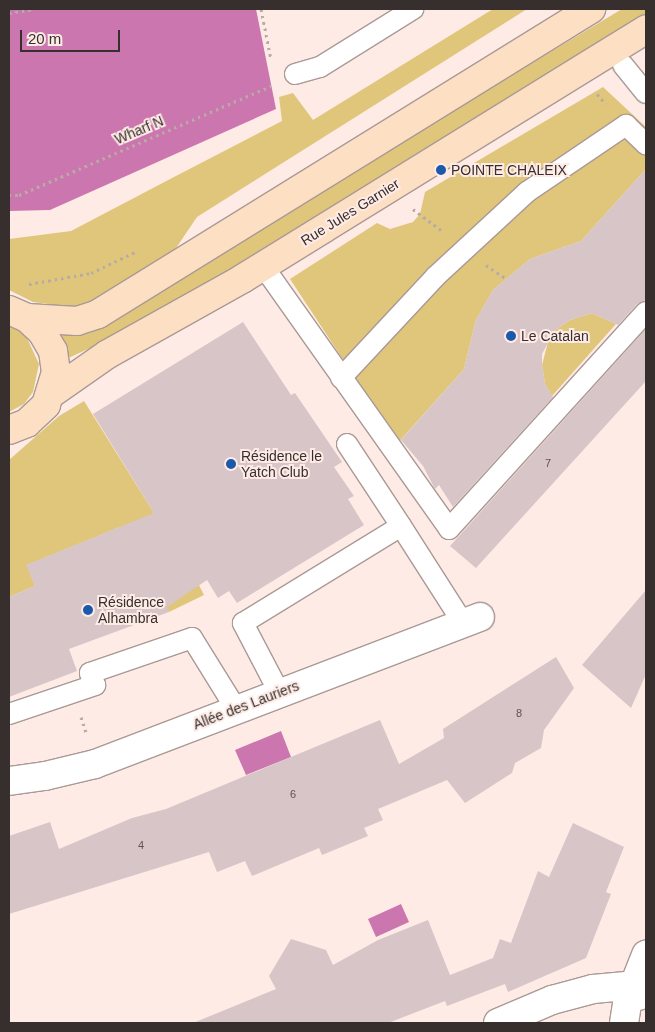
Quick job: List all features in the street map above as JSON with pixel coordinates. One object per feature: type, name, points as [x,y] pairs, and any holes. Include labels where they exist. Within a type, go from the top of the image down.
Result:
[{"type":"main road","points":[[18,314],[77,321],[98,314],[591,9]]},
{"type":"main road","name":"Rue Jules Garnier","points":[[52,393],[108,354],[263,266],[646,29]]},
{"type":"main road","points":[[9,430],[27,423],[37,415],[52,393],[56,372],[52,351],[42,332],[18,314]]},
{"type":"street","name":"Allée des Lauriers","points":[[9,781],[45,776],[94,764],[472,620]]},
{"type":"street","points":[[498,1023],[552,1000],[593,989],[634,1002],[646,955]]},
{"type":"lane","points":[[295,74],[320,67],[413,9]]},
{"type":"lane","points":[[623,65],[646,93]]},
{"type":"lane","points":[[341,378],[436,276],[527,192],[626,125],[646,144]]},
{"type":"lane","points":[[263,266],[450,529],[646,312]]},
{"type":"lane","points":[[347,444],[401,526],[472,620]]},
{"type":"lane","points":[[279,692],[243,623],[401,526]]},
{"type":"lane","points":[[9,714],[95,685],[90,673],[192,638],[236,709]]},
{"type":"path","points":[[9,13],[33,9]]},
{"type":"path","points":[[261,9],[273,64]]},
{"type":"path","name":"Wharf N","points":[[9,195],[19,195],[276,82]]},
{"type":"path","points":[[18,283],[28,284],[91,273],[143,248]]},
{"type":"shaded area","points":[[9,9],[256,9],[276,109],[50,210],[9,211]]},
{"type":"shaded area","points":[[493,9],[527,9],[197,217],[172,254],[92,305],[70,307],[33,302],[9,290],[9,239],[71,231],[282,121],[279,97],[293,93],[313,120]]},
{"type":"shaded area","points":[[622,9],[646,9],[646,19],[185,304],[62,361],[57,334],[107,325],[387,150]]},
{"type":"shaded area","points":[[603,87],[646,127],[646,169],[581,241],[530,259],[493,290],[476,320],[464,369],[398,443],[290,279],[377,223],[390,229],[413,222],[420,214],[425,192]]},
{"type":"shaded area","points":[[592,313],[616,324],[552,396],[545,384],[542,365],[548,342],[555,330],[570,320]]},
{"type":"shaded area","points":[[9,325],[26,336],[39,364],[33,392],[24,404],[9,412]]},
{"type":"shaded area","points":[[84,401],[204,595],[169,612],[120,527],[27,565],[35,586],[9,597],[9,460],[59,416]]},
{"type":"shaded area","points":[[281,731],[291,757],[246,775],[235,750]]},
{"type":"shaded area","points":[[401,904],[409,922],[376,937],[368,919]]},
{"type":"building","name":"Le Catalan","points":[[646,169],[646,300],[637,304],[618,325],[592,313],[570,320],[555,330],[542,354],[545,384],[553,397],[453,507],[439,485],[435,489],[423,466],[401,440],[464,369],[476,320],[493,290],[530,259],[581,241]]},
{"type":"building","name":"Résidence le Yatch Club","points":[[243,322],[291,395],[295,393],[342,462],[334,467],[354,496],[348,499],[364,525],[237,603],[229,591],[218,598],[207,580],[167,607],[169,612],[69,649],[77,671],[9,697],[9,597],[35,586],[26,565],[154,513],[93,414]]},
{"type":"building","points":[[646,329],[646,381],[476,568],[450,546]]},
{"type":"building","points":[[646,590],[646,674],[631,708],[582,665]]},
{"type":"building","points":[[556,657],[574,688],[544,730],[541,748],[515,763],[512,773],[465,803],[447,780],[378,809],[383,820],[364,828],[368,836],[322,855],[319,848],[252,876],[245,861],[217,872],[209,852],[9,914],[9,836],[50,822],[59,849],[132,818],[166,809],[380,720],[399,764],[444,738],[443,729]]},
{"type":"building","points":[[573,823],[624,847],[606,892],[611,894],[586,958],[508,992],[505,984],[447,1006],[445,1001],[388,1023],[193,1023],[276,989],[269,976],[291,939],[326,950],[333,965],[378,940],[428,920],[450,975],[493,958],[500,939],[511,943],[538,871],[549,877]]},
{"type":"place","name":"POINTE CHALEIX","points":[[441,170]]},
{"type":"place","name":"Le Catalan","points":[[511,336]]},
{"type":"place","name":"Résidence le Yatch Club","points":[[231,464]]},
{"type":"place","name":"Résidence Alhambra","points":[[88,610]]}]
